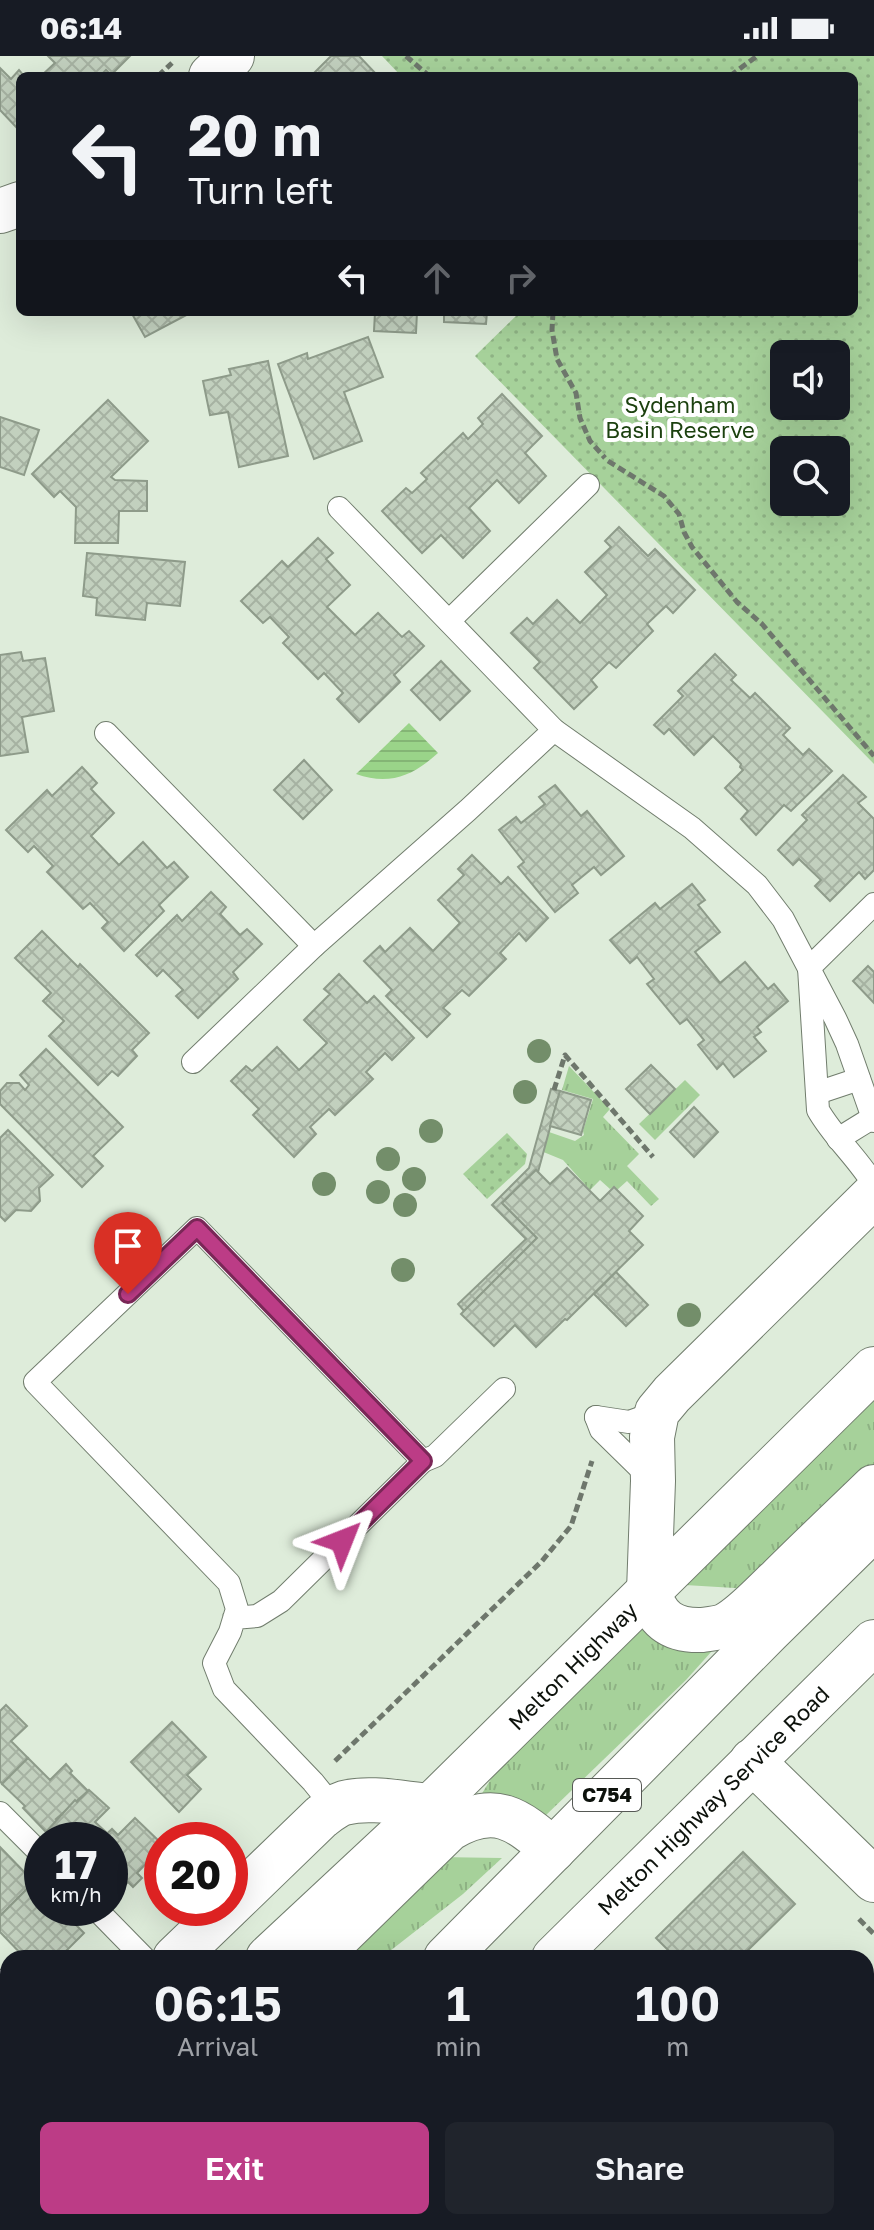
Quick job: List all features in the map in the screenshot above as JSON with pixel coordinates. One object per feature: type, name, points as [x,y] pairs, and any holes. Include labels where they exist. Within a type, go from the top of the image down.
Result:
[{"type":"main road","points":[[215,72],[232,56]]},
{"type":"main road","points":[[874,1195],[657,1412],[652,1437],[649,1591],[652,1604],[670,1624],[687,1630],[726,1625],[753,1604],[874,1487]]},
{"type":"main road","name":"Melton Highway","points":[[277,1950],[431,1806],[874,1369]]},
{"type":"main road","name":"C754","points":[[454,1950],[874,1528]]},
{"type":"main road","name":"Melton Highway Service Road","points":[[562,1950],[874,1642]]},
{"type":"main road","points":[[752,1761],[863,1896]]},
{"type":"main road","points":[[248,1887],[321,1817],[323,1795],[350,1802],[431,1806]]},
{"type":"main road","points":[[324,1950],[449,1829],[464,1820],[482,1815],[499,1815],[514,1820],[553,1850]]},
{"type":"main road","points":[[183,1950],[208,1926]]},
{"type":"lane","points":[[449,621],[588,485]]},
{"type":"lane","points":[[339,508],[554,730],[692,828],[757,885],[783,919],[809,968],[847,1044],[869,1102]]},
{"type":"lane","points":[[193,1062],[314,946],[554,730]]},
{"type":"lane","points":[[106,733],[314,946]]},
{"type":"lane","points":[[874,904],[809,968],[818,1110],[828,1129],[862,1165],[874,1185]]},
{"type":"lane","points":[[817,1093],[869,1102]]},
{"type":"lane","points":[[838,1139],[869,1102]]},
{"type":"lane","points":[[323,1795],[224,1689],[214,1663],[230,1632],[237,1609],[229,1583],[35,1382],[197,1228],[423,1461]]},
{"type":"lane","points":[[234,1618],[257,1616],[281,1601],[423,1461],[435,1456],[504,1389]]},
{"type":"lane","points":[[653,1481],[601,1430],[596,1417],[629,1422],[657,1412]]},
{"type":"lane","points":[[0,1813],[24,1837]]},
{"type":"lane","points":[[113,1926],[136,1950]]},
{"type":"path","points":[[406,56],[424,72]]},
{"type":"path","points":[[735,72],[757,56]]},
{"type":"path","points":[[553,316],[557,359],[576,393],[580,418],[590,441],[607,461],[664,496],[679,514],[692,547],[874,756]]},
{"type":"path","points":[[554,1090],[565,1055],[653,1157]]},
{"type":"path","points":[[323,1795],[559,1542],[571,1526],[601,1430]]},
{"type":"path","points":[[863,1896],[874,1934]]},
{"type":"green space","name":"Sydenham Basin Reserve","points":[[382,56],[874,56],[874,764],[475,356],[516,316],[858,316],[858,72],[397,72]]},
{"type":"green space","points":[[569,1066],[610,1109],[603,1117],[639,1154],[627,1166],[659,1199],[651,1206],[627,1181],[617,1190],[613,1187],[610,1189],[600,1180],[590,1190],[563,1160],[541,1151],[549,1132],[575,1141],[584,1135],[593,1099],[562,1090]]},
{"type":"green space","points":[[685,1080],[700,1095],[655,1140],[639,1124]]},
{"type":"green space","points":[[507,1133],[527,1154],[525,1164],[487,1199],[463,1174]]},
{"type":"green space","points":[[874,1398],[874,1468],[751,1589],[685,1585]]},
{"type":"green space","points":[[644,1627],[712,1651],[543,1818],[481,1795],[494,1774]]},
{"type":"green space","points":[[438,1857],[502,1858],[463,1894],[391,1950],[343,1950]]},
{"type":"shaded area","points":[[409,723],[438,753],[419,768],[400,777],[379,779],[356,774]]},
{"type":"building","points":[[48,56],[130,56],[114,72],[45,72],[55,63]]},
{"type":"building","points":[[331,56],[359,56],[374,72],[315,72]]},
{"type":"building","points":[[0,68],[11,79],[16,73],[16,127],[0,110]]},
{"type":"building","points":[[133,316],[184,316],[145,337]]},
{"type":"building","points":[[375,316],[417,316],[416,333],[374,331]]},
{"type":"building","points":[[444,316],[487,316],[486,324],[444,322]]},
{"type":"building","points":[[368,337],[383,377],[344,392],[362,441],[314,459],[278,364],[307,353],[308,359]]},
{"type":"building","points":[[268,361],[288,456],[239,467],[228,412],[210,415],[203,381],[231,375],[229,369]]},
{"type":"building","points":[[502,394],[542,436],[525,453],[546,476],[519,503],[497,480],[469,508],[490,531],[463,558],[441,535],[422,553],[382,511],[406,488],[412,493],[427,479],[421,473],[463,433],[468,439],[483,424],[478,418]]},
{"type":"building","points":[[108,400],[148,441],[111,477],[115,480],[147,481],[147,511],[119,511],[118,543],[75,543],[76,507],[60,491],[54,497],[32,474]]},
{"type":"building","points":[[0,417],[39,430],[24,475],[0,467]]},
{"type":"building","points":[[619,527],[648,556],[655,549],[695,590],[673,613],[666,606],[647,624],[653,631],[616,668],[609,662],[591,680],[597,687],[574,709],[534,668],[540,662],[511,633],[527,618],[533,624],[557,600],[580,623],[607,595],[585,572],[611,547],[605,541]]},
{"type":"building","points":[[318,538],[333,553],[326,559],[350,585],[327,607],[355,635],[378,613],[402,637],[409,631],[424,646],[394,675],[400,682],[359,722],[337,699],[343,693],[324,673],[318,679],[283,643],[289,637],[270,617],[263,623],[241,601],[282,561],[288,567]]},
{"type":"building","points":[[87,553],[185,562],[180,606],[147,603],[145,620],[96,615],[97,598],[83,596]]},
{"type":"building","points":[[21,652],[23,661],[45,658],[54,711],[22,717],[28,752],[0,756],[0,655]]},
{"type":"building","points":[[715,654],[736,675],[731,680],[750,698],[755,693],[790,728],[783,735],[803,755],[809,749],[832,771],[791,811],[784,805],[756,835],[741,819],[748,811],[725,788],[743,770],[741,764],[713,736],[694,755],[669,729],[664,734],[654,725],[683,696],[678,691]]},
{"type":"building","points":[[441,661],[470,691],[440,720],[411,690]]},
{"type":"building","points":[[304,760],[332,790],[303,819],[274,790]]},
{"type":"building","points":[[82,767],[97,783],[91,789],[114,813],[91,836],[119,865],[143,842],[167,868],[174,862],[188,877],[159,905],[164,911],[124,951],[102,928],[108,922],[90,903],[83,909],[47,872],[53,866],[34,846],[28,852],[6,830],[47,790],[52,796]]},
{"type":"building","points":[[843,775],[866,797],[858,803],[874,819],[874,870],[865,879],[859,872],[830,901],[815,886],[821,880],[799,859],[793,865],[778,850],[807,820],[802,815]]},
{"type":"building","points":[[555,785],[581,816],[587,811],[624,856],[601,875],[594,867],[572,885],[578,893],[555,912],[518,867],[524,862],[499,830],[516,817],[521,823],[545,804],[539,797]]},
{"type":"building","points":[[472,855],[501,884],[508,877],[548,918],[526,941],[519,933],[500,953],[506,959],[469,996],[462,990],[443,1008],[450,1014],[427,1037],[386,996],[392,990],[364,961],[380,946],[385,952],[410,928],[433,951],[460,923],[438,900],[464,875],[458,869]]},
{"type":"building","points":[[692,884],[705,900],[698,905],[720,932],[695,952],[720,983],[745,962],[768,989],[774,984],[788,1001],[757,1027],[761,1032],[754,1037],[766,1051],[734,1077],[723,1063],[717,1069],[698,1045],[704,1040],[687,1019],[680,1024],[647,984],[654,979],[637,957],[630,963],[610,940],[655,903],[660,909]]},
{"type":"building","points":[[211,892],[226,907],[220,914],[240,935],[247,929],[262,944],[233,972],[238,979],[198,1018],[176,996],[183,990],[163,970],[157,976],[136,955],[177,915],[182,921]]},
{"type":"building","points":[[42,931],[149,1033],[132,1050],[137,1056],[118,1076],[112,1071],[98,1085],[49,1036],[64,1021],[43,1001],[51,993],[15,958]]},
{"type":"building","points":[[868,966],[874,972],[874,1003],[853,981]]},
{"type":"building","points":[[339,974],[367,1003],[374,996],[414,1038],[392,1060],[385,1053],[366,1072],[373,1079],[335,1115],[329,1109],[310,1127],[316,1134],[294,1157],[253,1115],[259,1109],[231,1081],[246,1066],[252,1071],[277,1047],[299,1070],[327,1043],[304,1020],[330,994],[324,989]]},
{"type":"building","points":[[46,1049],[123,1127],[93,1156],[103,1166],[82,1187],[0,1104],[0,1091],[7,1083],[19,1083],[25,1090],[29,1085],[20,1075]]},
{"type":"building","points":[[651,1065],[675,1089],[650,1114],[626,1089]]},
{"type":"building","points":[[551,1089],[560,1091],[538,1172],[536,1170],[502,1203],[537,1238],[464,1311],[458,1304],[526,1239],[492,1205],[529,1168]]},
{"type":"building","points":[[560,1091],[591,1100],[581,1135],[550,1126]]},
{"type":"building","points":[[694,1107],[718,1132],[694,1157],[670,1132]]},
{"type":"building","points":[[8,1130],[53,1175],[39,1188],[40,1201],[31,1211],[16,1210],[5,1221],[0,1216],[0,1138]]},
{"type":"building","points":[[567,1168],[600,1201],[614,1187],[643,1216],[629,1231],[643,1245],[536,1347],[515,1325],[494,1346],[461,1314],[537,1238],[502,1203],[536,1170],[550,1184]]},
{"type":"building","points":[[616,1272],[648,1305],[626,1326],[594,1294]]},
{"type":"building","points":[[6,1705],[27,1726],[11,1741],[28,1758],[2,1784],[0,1711]]},
{"type":"building","points":[[172,1722],[206,1757],[187,1775],[201,1789],[179,1812],[131,1762]]},
{"type":"building","points":[[28,1758],[50,1780],[66,1764],[72,1771],[70,1773],[88,1791],[56,1822],[36,1822],[2,1784]]},
{"type":"building","points":[[89,1790],[109,1808],[95,1822],[55,1822],[75,1800],[77,1802]]},
{"type":"building","points":[[135,1818],[144,1827],[144,1866],[137,1873],[142,1878],[133,1887],[128,1882],[128,1825]]},
{"type":"building","points":[[0,1847],[24,1872],[24,1892],[0,1916]]},
{"type":"building","points":[[743,1852],[795,1904],[748,1950],[668,1950],[656,1938]]},
{"type":"building","points":[[24,1892],[24,1926],[77,1926],[84,1933],[67,1950],[17,1950],[0,1932],[0,1916]]},
{"type":"route","points":[[128,1294],[197,1228],[423,1461],[342,1541]]}]
